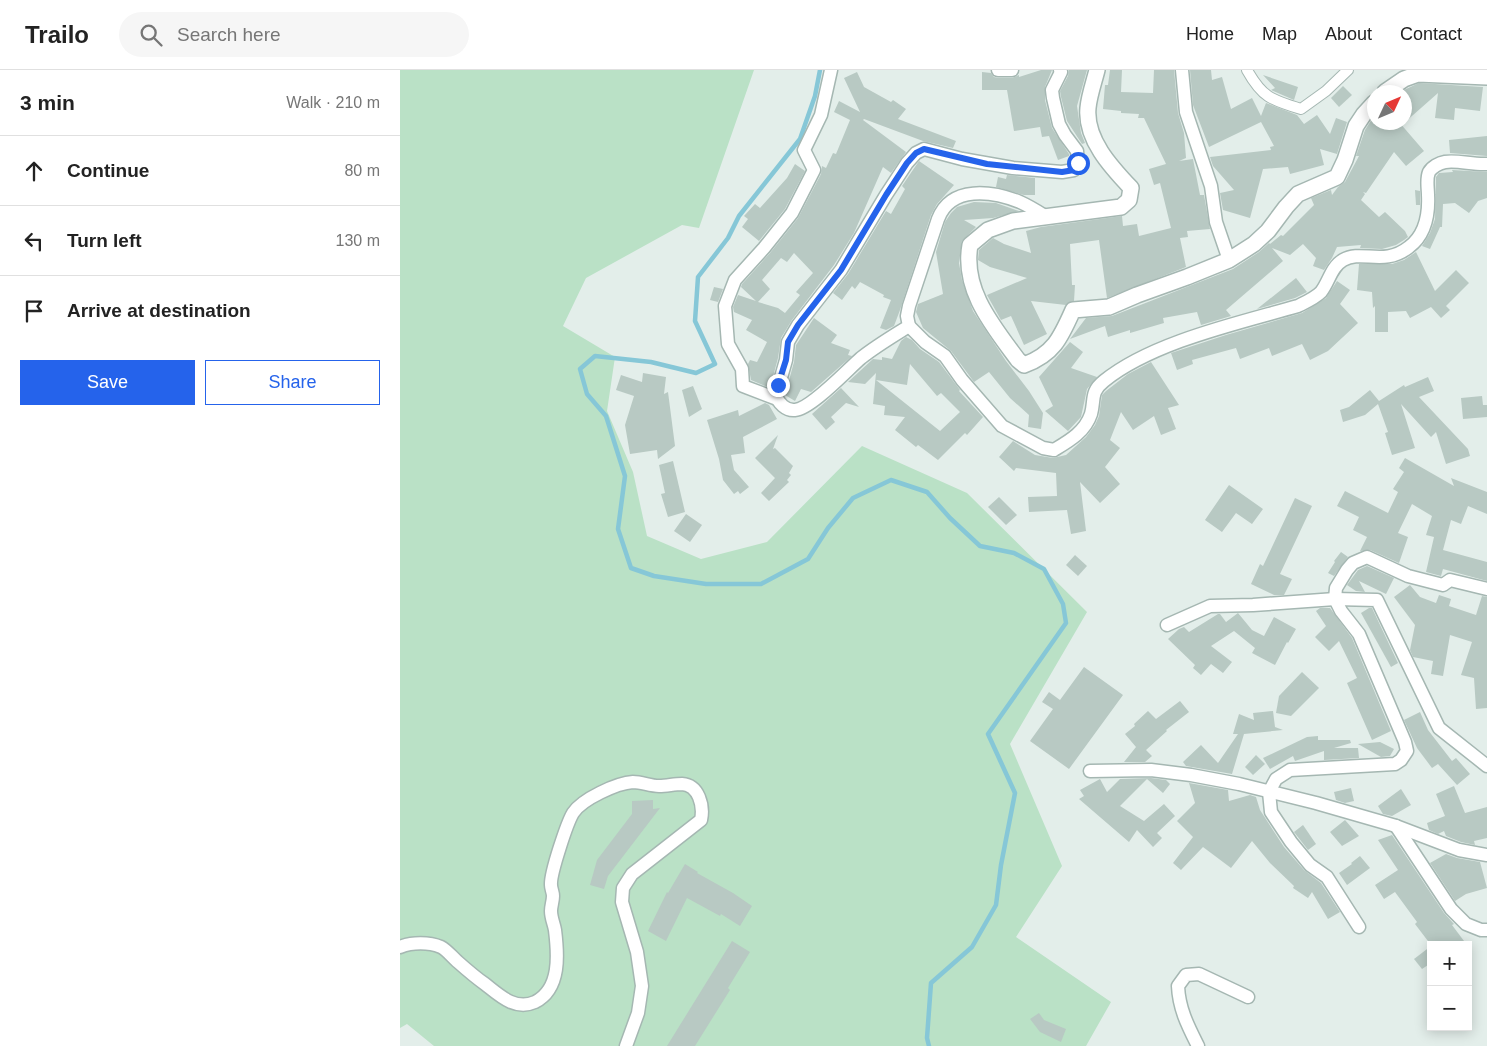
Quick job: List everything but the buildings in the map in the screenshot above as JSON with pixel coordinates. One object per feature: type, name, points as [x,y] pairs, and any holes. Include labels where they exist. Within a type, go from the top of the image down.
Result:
[{"type":"street","points":[[831,70],[821,115],[804,150],[814,170],[792,213],[735,280],[725,306],[728,344],[742,369],[743,386],[777,399],[785,408],[794,411],[808,406],[862,357],[909,326]]},
{"type":"street","points":[[998,70],[1012,70]]},
{"type":"street","points":[[777,399],[776,394],[784,372],[788,342],[798,325],[841,270],[886,195],[907,163],[916,153],[924,149],[962,159],[1013,168],[1062,172],[1074,170],[1078,163],[1077,151],[1059,124],[1053,98],[1052,90],[1061,72],[1060,70]]},
{"type":"street","points":[[1097,70],[1088,108],[1089,127],[1098,147],[1115,171],[1131,188],[1129,200],[1121,207],[1013,221],[988,230],[970,245],[968,253],[969,272],[977,301],[1018,360],[1024,365],[1038,360],[1048,352],[1060,338],[1073,310],[1109,307],[1229,260],[1254,244],[1268,231],[1298,194],[1337,177],[1345,160],[1356,126],[1367,111]]},
{"type":"street","points":[[1182,70],[1186,112],[1211,186],[1216,222],[1229,260]]},
{"type":"street","points":[[1247,70],[1258,89],[1275,101],[1301,109],[1326,91],[1348,70]]},
{"type":"street","points":[[1395,85],[1404,79],[1418,74],[1487,77]]},
{"type":"street","points":[[1045,216],[1020,202],[1001,197],[966,194],[952,199],[942,209],[907,316],[909,326],[925,342],[945,356],[962,380],[1002,426],[1043,448],[1054,450],[1080,433],[1091,413],[1095,390],[1104,381],[1147,355],[1191,338],[1298,306],[1312,299],[1322,291],[1333,270],[1341,261],[1349,257],[1388,258],[1398,254],[1410,247],[1424,227],[1428,217],[1428,181],[1430,172],[1437,165],[1446,162],[1487,164]]},
{"type":"street","points":[[1359,927],[1327,877],[1310,865],[1291,842],[1271,812],[1269,792],[1276,779],[1290,770],[1395,764],[1401,760],[1406,751],[1405,742],[1372,661],[1358,634],[1341,611],[1335,599],[1336,588],[1353,563],[1367,557],[1408,576],[1443,585],[1450,580],[1487,589]]},
{"type":"street","points":[[1167,624],[1210,606],[1335,599],[1377,600],[1439,728],[1487,766]]},
{"type":"street","points":[[1090,770],[1151,770],[1191,775],[1316,803],[1396,826],[1459,850],[1487,855]]},
{"type":"street","points":[[400,947],[411,943],[422,943],[442,948],[473,976],[502,998],[514,1004],[535,1002],[550,989],[556,970],[555,931],[551,912],[553,894],[551,885],[552,875],[569,821],[574,812],[583,802],[626,783],[687,786],[697,795],[702,804],[701,820],[632,874],[623,888],[622,902],[637,952],[642,986],[638,1013],[626,1046]]},
{"type":"street","points":[[1396,826],[1452,909],[1466,924],[1481,930],[1487,930]]},
{"type":"street","points":[[1198,1046],[1184,1017],[1179,1001],[1178,986],[1186,975],[1199,974],[1248,997]]},
{"type":"green space","points":[[400,70],[754,70],[699,228],[682,225],[586,278],[563,326],[615,357],[607,411],[633,472],[647,536],[701,559],[767,542],[862,446],[967,493],[1087,612],[1010,744],[1062,866],[1016,937],[1111,1002],[1086,1046],[434,1046],[407,1024],[400,1028]]},
{"type":"waterway","points":[[820,70],[815,96],[800,139],[739,216],[728,238],[698,277],[695,321],[715,364],[696,373],[651,362],[595,356],[580,369],[587,394],[606,416],[625,476],[618,529],[631,568],[654,576],[706,584],[761,584],[808,559],[828,528],[853,498],[891,480],[927,492],[950,518],[980,546],[1014,553],[1044,569],[1063,604],[1066,623],[988,734],[1015,793],[1001,865],[996,905],[972,947],[931,983],[927,1038],[929,1046]]},
{"type":"route","points":[[778,385],[784,372],[788,342],[798,325],[841,270],[886,195],[907,163],[916,153],[924,149],[987,164],[1062,172],[1074,170],[1078,163]]}]
